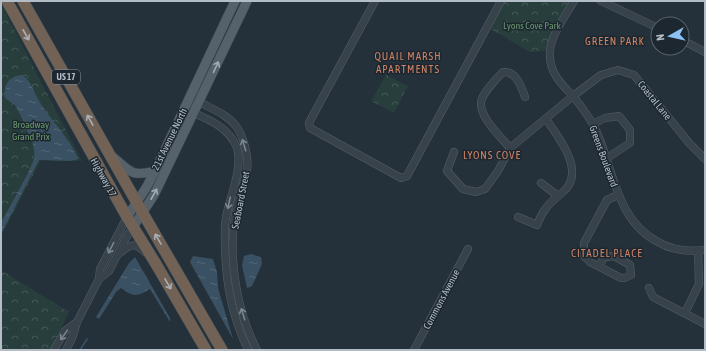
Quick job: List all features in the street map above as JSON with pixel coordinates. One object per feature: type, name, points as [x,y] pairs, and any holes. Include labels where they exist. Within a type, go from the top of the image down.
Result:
[{"type":"highway","name":"Highway 17","points":[[7,1],[130,222],[206,350]]},
{"type":"highway","name":"Highway 17","points":[[23,1],[222,350]]},
{"type":"main road","name":"21st Avenue North","points":[[130,222],[140,208],[154,195],[189,111],[191,97],[235,1]]},
{"type":"main road","name":"21st Avenue North","points":[[140,208],[155,170],[189,111],[199,102],[247,1]]},
{"type":"main road","points":[[109,154],[130,172],[137,174],[155,170]]},
{"type":"street","points":[[375,1],[312,116],[309,126],[310,128],[401,178],[407,176],[501,1]]},
{"type":"street","name":"Greens Boulevard","points":[[574,1],[557,32],[550,50],[555,75],[573,96],[593,124],[607,158],[618,195],[630,218],[638,228],[646,236],[673,249],[701,250]]},
{"type":"street","points":[[601,1],[650,24]]},
{"type":"street","points":[[690,44],[705,52]]},
{"type":"street","name":"Coastal Lane","points":[[510,148],[601,75],[618,70],[634,74],[690,144],[705,159]]},
{"type":"street","points":[[454,152],[447,171],[463,189],[476,192],[485,189],[498,172],[510,148],[494,131],[483,112],[481,101],[491,84],[503,72],[509,72],[515,77],[525,97]]},
{"type":"street","name":"Seaboard Street","points":[[191,97],[216,109],[236,126],[246,150],[247,170],[239,198],[234,224],[234,269],[237,292],[257,350]]},
{"type":"street","name":"Seaboard Street","points":[[189,111],[213,122],[226,131],[232,139],[238,153],[239,166],[226,218],[225,267],[229,295],[236,322],[248,350]]},
{"type":"street","points":[[593,124],[604,118],[619,116],[630,130],[630,143],[607,158]]},
{"type":"street","points":[[518,218],[537,225],[544,210],[567,188],[571,181],[572,163],[546,119]]},
{"type":"street","points":[[541,183],[558,196]]},
{"type":"street","points":[[598,266],[590,262],[584,256],[584,243],[607,200],[618,195]]},
{"type":"street","name":"21st Avenue North","points":[[99,279],[109,271],[130,222]]},
{"type":"street","name":"21st Avenue North","points":[[66,350],[73,336],[77,322],[99,279],[100,269],[130,222]]},
{"type":"street","points":[[117,255],[126,248],[134,245],[138,246],[156,264]]},
{"type":"street","name":"Commons Avenue","points":[[414,350],[468,249]]},
{"type":"street","points":[[685,313],[698,284],[701,250]]},
{"type":"street","points":[[649,288],[653,297],[705,324]]},
{"type":"street","name":"21st Avenue North","points":[[54,350],[65,331],[77,322]]},
{"type":"green space","name":"Lyons Cove Park","points":[[501,1],[574,1],[550,50],[530,52],[487,27]]},
{"type":"green space","name":"Broadway Grand Prix","points":[[1,4],[82,161],[41,160],[1,236]]},
{"type":"green space","points":[[386,75],[408,86],[394,113],[371,101]]},
{"type":"green space","points":[[1,270],[69,312],[51,350],[1,350]]},
{"type":"water","points":[[21,75],[29,81],[47,113],[69,142],[78,159],[71,161],[39,160],[1,234],[1,223],[35,157],[33,144],[20,114],[15,105],[5,98],[4,94],[9,80]]},
{"type":"water","points":[[251,254],[261,257],[262,264],[252,286],[247,288],[242,265],[244,256]]},
{"type":"water","points":[[193,256],[213,259],[217,272],[218,288],[233,339],[190,262]]},
{"type":"water","points":[[135,257],[170,318],[170,322],[150,289],[135,295],[121,288],[116,292],[99,319],[96,317],[129,263]]},
{"type":"waterway","points":[[80,350],[87,339]]},
{"type":"district","name":"GREEN PARK","points":[[615,41]]},
{"type":"district","name":"QUAIL MARSH APARTMENTS","points":[[408,62]]},
{"type":"district","name":"LYONS COVE","points":[[492,155]]},
{"type":"district","name":"CITADEL PLACE","points":[[607,253]]}]
